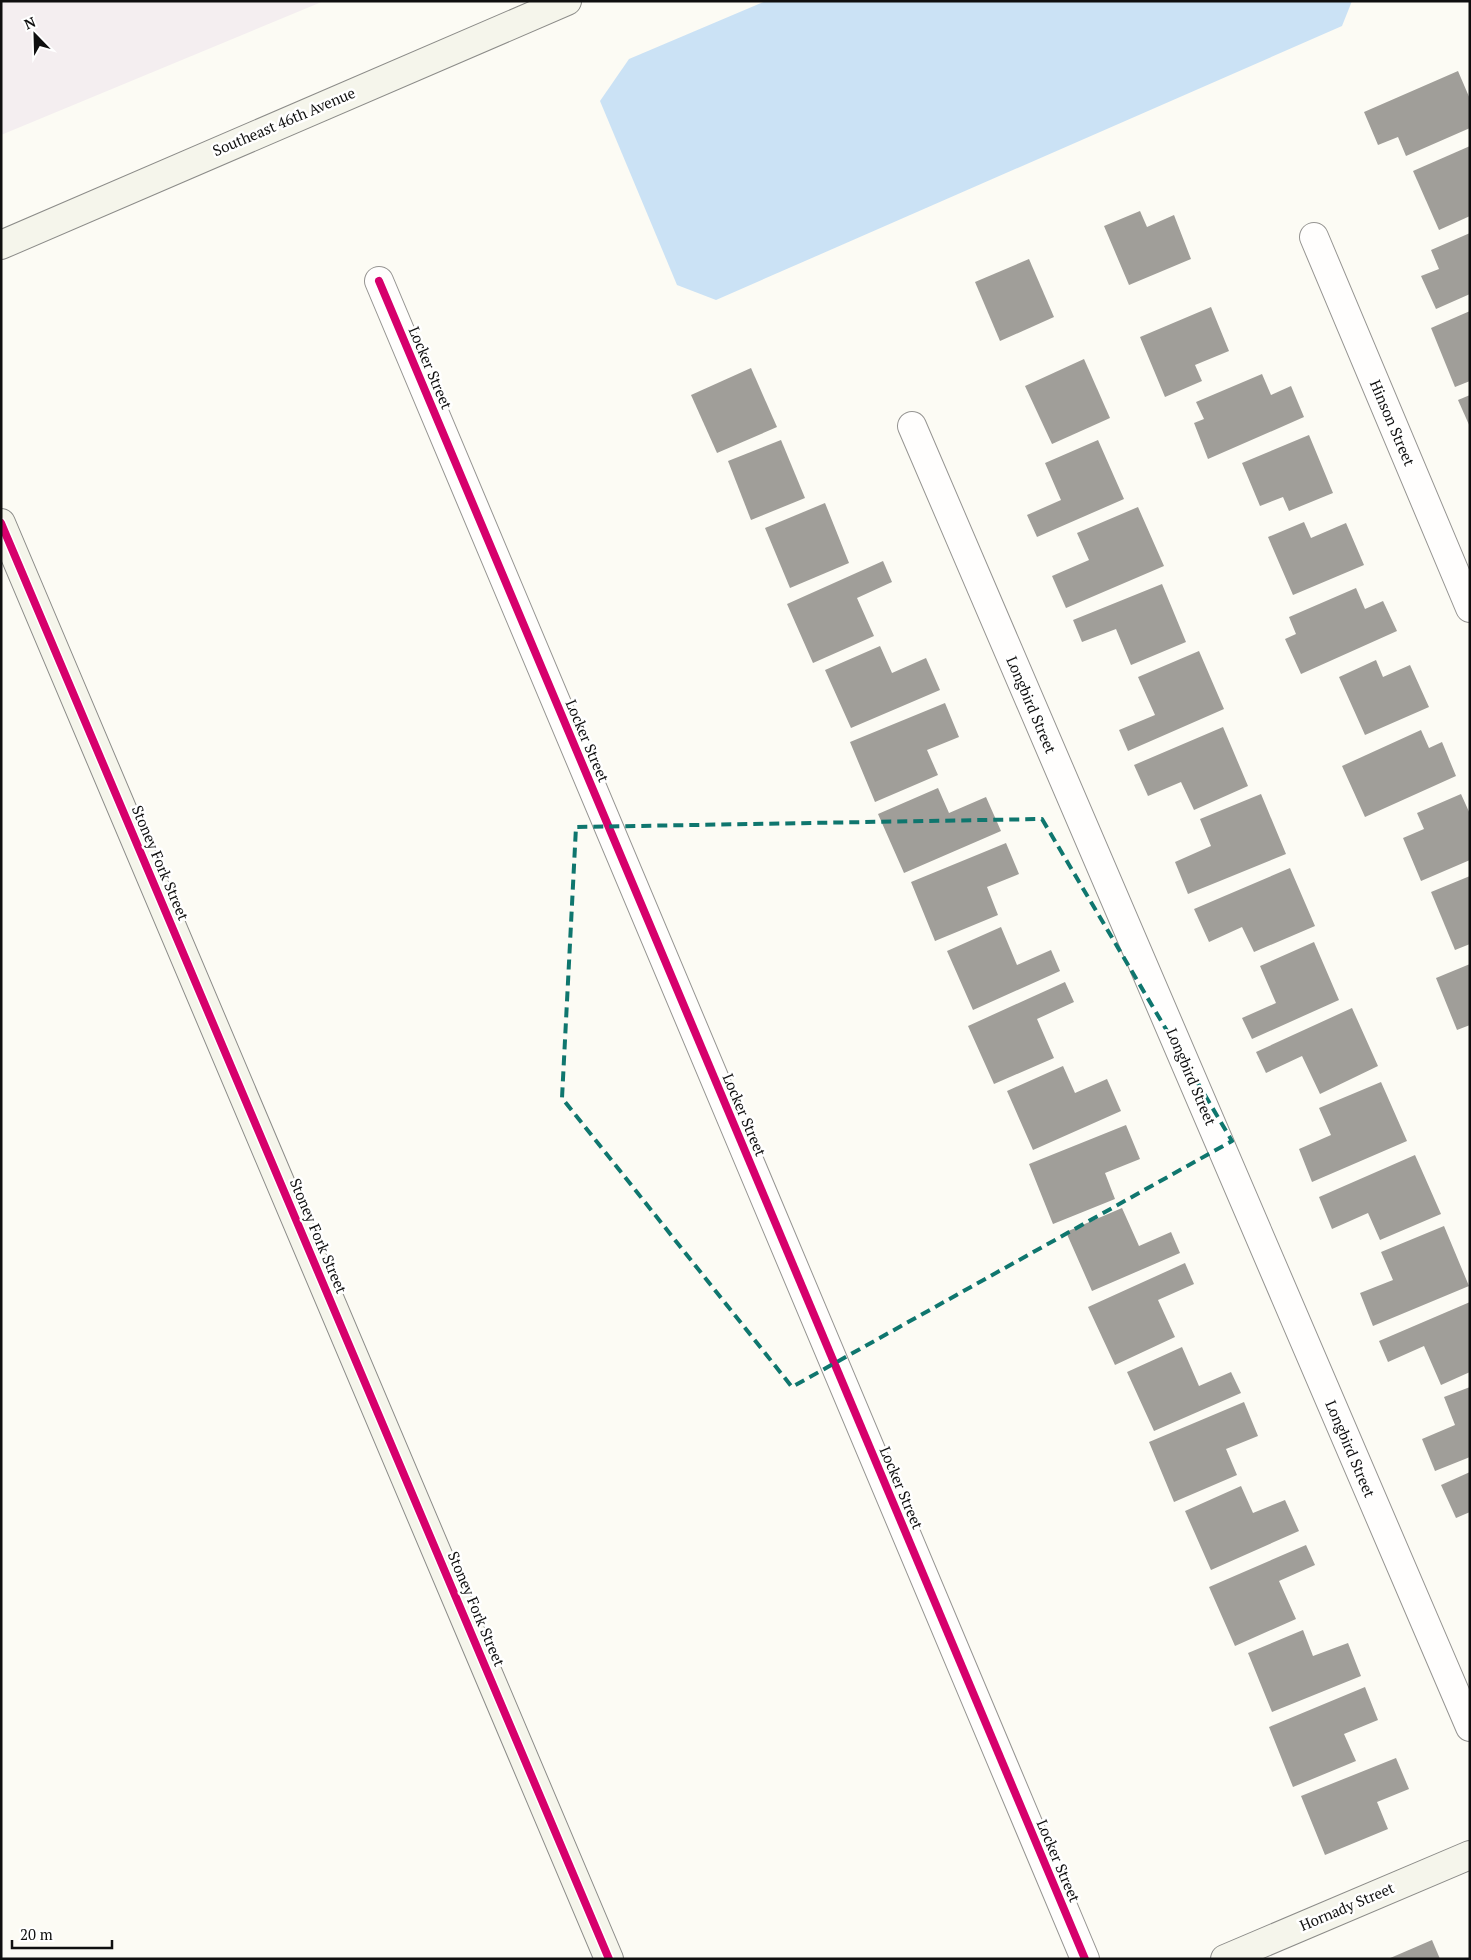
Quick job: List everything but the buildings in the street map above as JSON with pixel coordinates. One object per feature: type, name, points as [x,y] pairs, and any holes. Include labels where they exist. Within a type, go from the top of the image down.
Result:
[{"type":"street","name":"Southeast 46th Avenue","points":[[1,245],[567,1]]},
{"type":"street","name":"Hinson Street","points":[[1314,237],[1470,608]]},
{"type":"street","name":"Locker Street","points":[[379,281],[1085,1959]]},
{"type":"street","name":"Longbird Street","points":[[912,426],[1470,1727]]},
{"type":"street","name":"Stoney Fork Street","points":[[1,524],[609,1959]]},
{"type":"street","name":"Hornady Street","points":[[1225,1959],[1470,1855]]},
{"type":"highlighted area","points":[[1042,819],[1232,1141],[792,1387],[562,1098],[576,827]]},
{"type":"shaded area","points":[[1,1],[324,1],[1,135]]},
{"type":"water","points":[[766,1],[1352,1],[1342,26],[716,300],[677,285],[600,101],[629,59]]},
{"type":"cycle path","points":[[379,281],[1085,1959]]},
{"type":"cycle path","points":[[1,523],[609,1959]]}]
